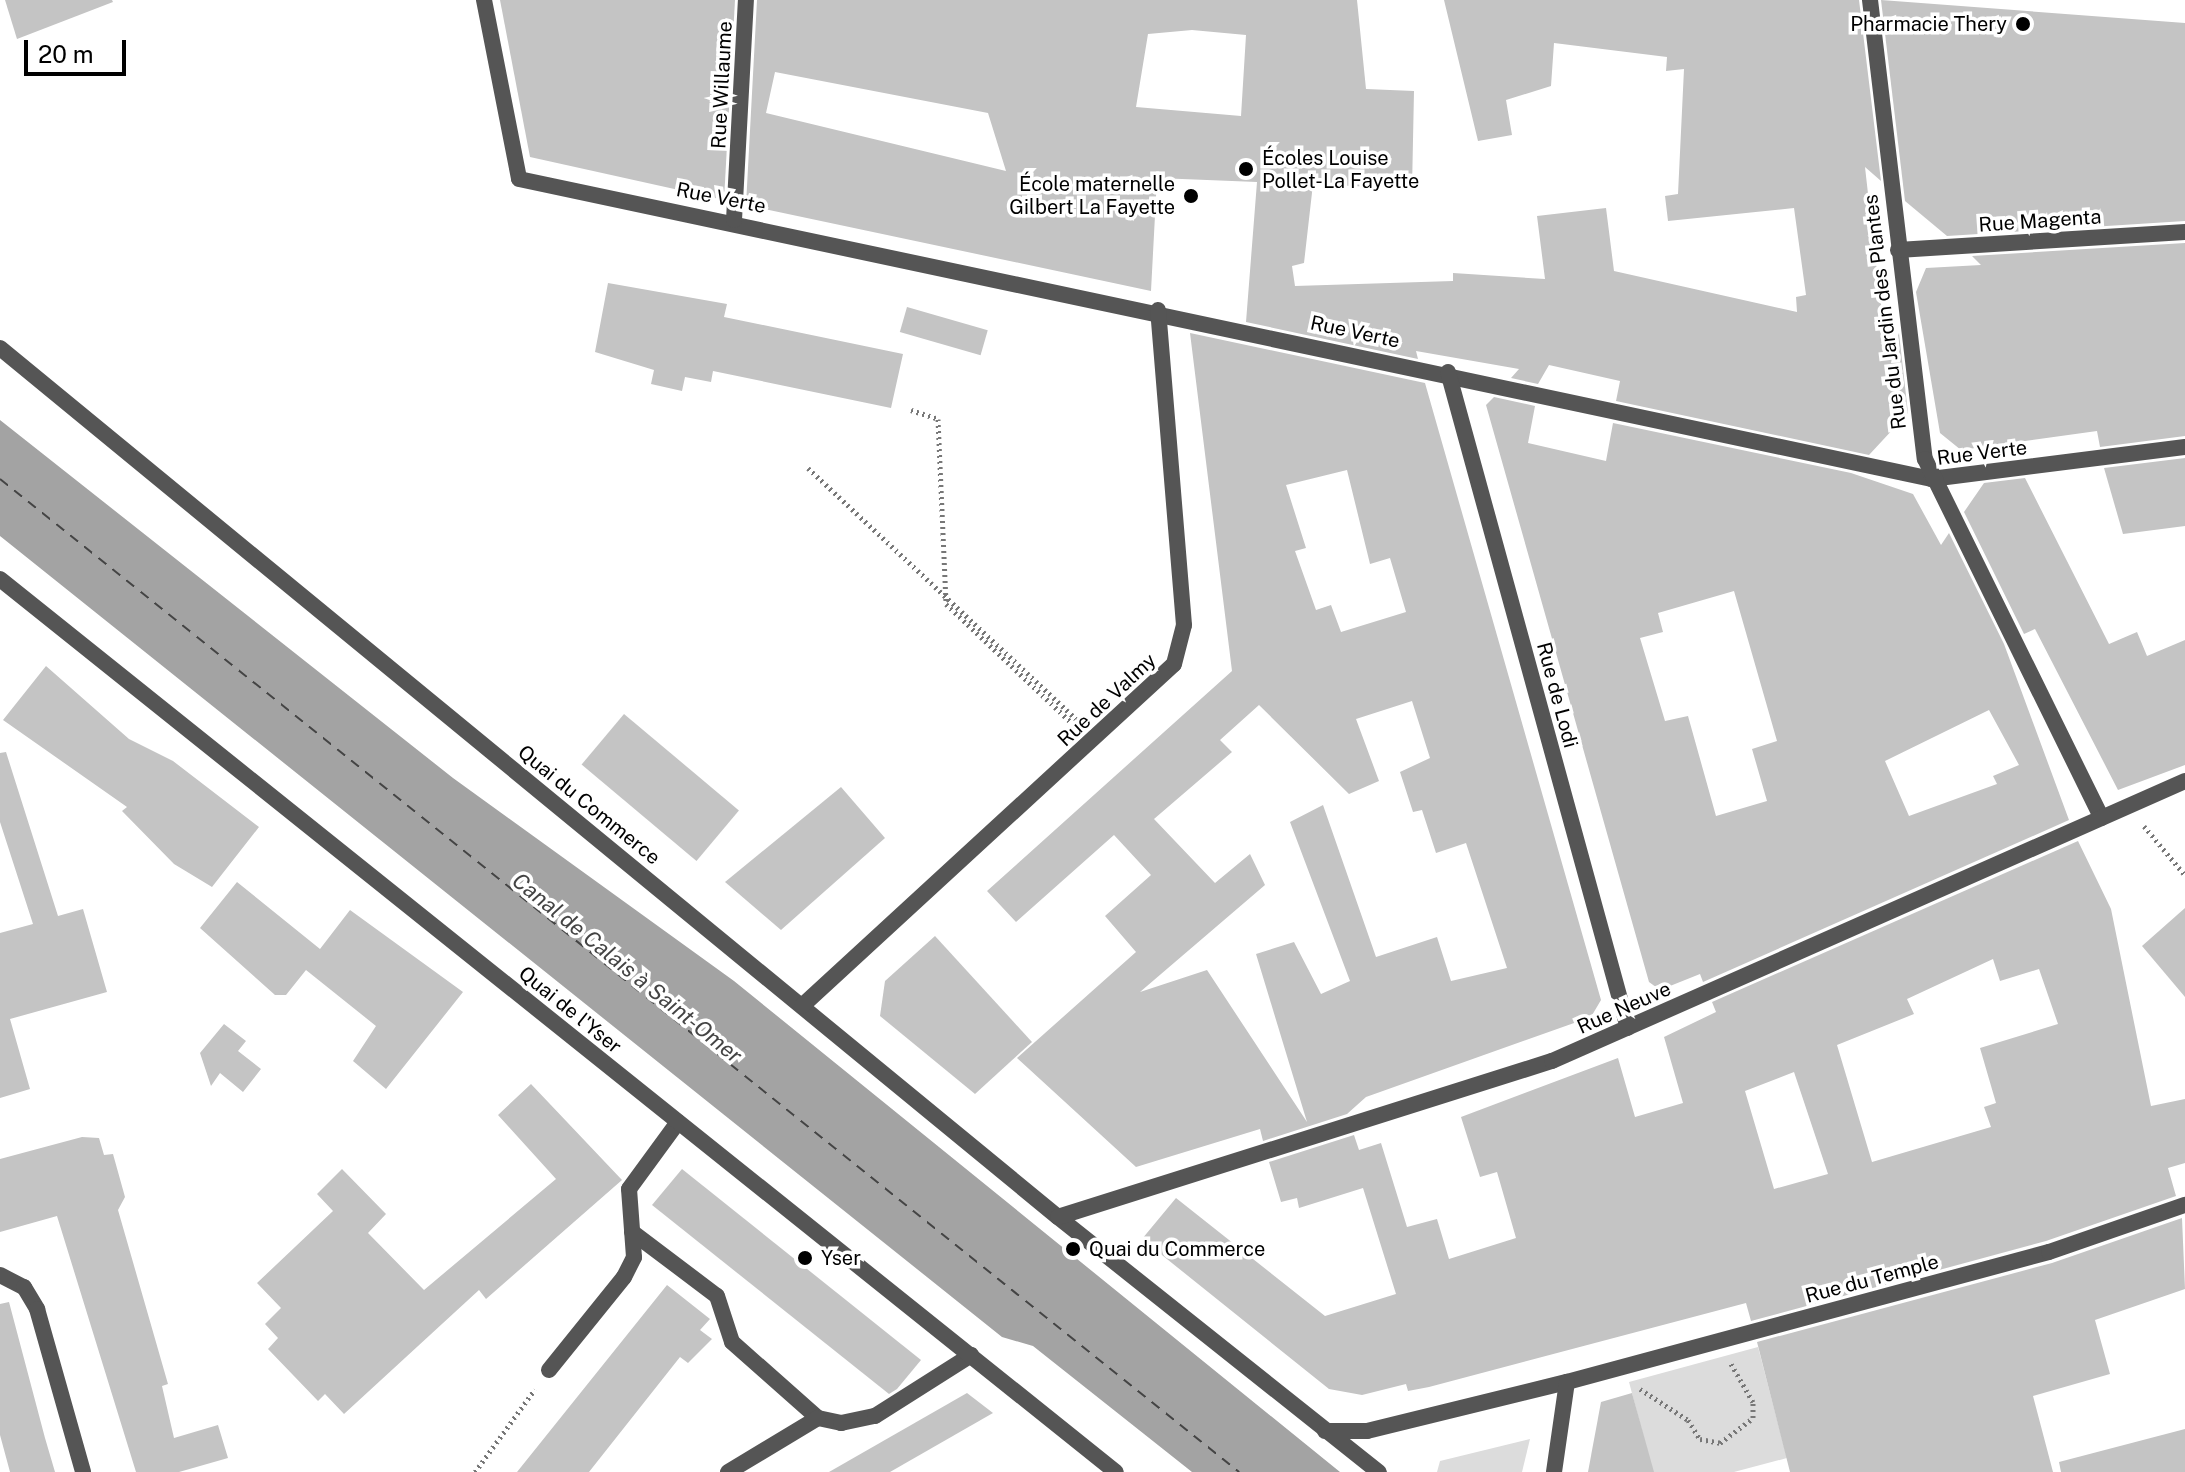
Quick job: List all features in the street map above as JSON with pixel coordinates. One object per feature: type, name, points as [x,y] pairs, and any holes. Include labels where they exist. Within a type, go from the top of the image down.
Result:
[{"type":"street","name":"Rue Verte","points":[[484,0],[519,179],[734,220],[1158,310],[1931,479],[2185,447]]},
{"type":"street","name":"Rue Willaume","points":[[734,220],[746,0]]},
{"type":"street","name":"Rue du Jardin des Plantes","points":[[1870,0],[1898,250],[1931,479],[2102,818]]},
{"type":"street","name":"Rue Magenta","points":[[1898,250],[2185,232]]},
{"type":"street","name":"Rue de Valmy","points":[[802,1006],[1164,677],[1184,639],[1158,310]]},
{"type":"street","name":"Quai du Commerce","points":[[0,348],[1058,1217],[1379,1472]]},
{"type":"street","name":"Rue de Lodi","points":[[1448,372],[1628,1028]]},
{"type":"street","name":"Quai de l'Yser","points":[[0,579],[1116,1472]]},
{"type":"street","name":"Rue Neuve","points":[[1058,1217],[1473,1089],[1628,1028],[2185,781]]},
{"type":"street","points":[[549,1370],[624,1277],[634,1257],[629,1189],[678,1122]]},
{"type":"street","name":"Rue du Temple","points":[[1325,1431],[1367,1431],[1567,1382],[2049,1252],[2185,1205]]},
{"type":"street","points":[[632,1232],[717,1296],[732,1342],[818,1418],[841,1423],[875,1416],[971,1355]]},
{"type":"street","points":[[0,1275],[24,1287],[37,1309],[83,1472]]},
{"type":"street","points":[[1554,1472],[1567,1382]]},
{"type":"street","points":[[728,1472],[818,1418]]},
{"type":"path","points":[[911,410],[938,419],[946,604],[1073,724]]},
{"type":"path","points":[[808,468],[1096,738]]},
{"type":"path","points":[[2128,807],[2185,875]]},
{"type":"path","points":[[1634,1364],[1640,1392],[1688,1420],[1700,1439],[1720,1443],[1753,1418],[1725,1339]]},
{"type":"path","points":[[475,1472],[549,1370]]},
{"type":"shaded area","points":[[1758,1347],[1787,1458],[1734,1472],[1653,1472],[1629,1382]]},
{"type":"shaded area","points":[[1530,1439],[1522,1472],[1437,1472],[1440,1461]]},
{"type":"water","name":"Canal de Calais à Saint-Omer","points":[[0,420],[453,778],[734,981],[1340,1472],[1192,1472],[1033,1346],[1002,1337],[0,536]]},
{"type":"building","points":[[5,0],[112,0],[113,2],[17,39]]},
{"type":"building","points":[[500,0],[735,0],[724,200],[530,157]]},
{"type":"building","points":[[757,0],[1357,0],[1366,89],[1414,91],[1412,189],[1313,184],[1304,263],[1292,266],[1295,286],[1453,281],[1453,273],[1545,279],[1537,216],[1606,208],[1614,271],[1797,312],[1796,297],[1806,295],[1794,208],[1668,221],[1665,196],[1678,194],[1684,69],[1666,71],[1667,57],[1554,43],[1551,86],[1506,100],[1512,135],[1478,141],[1444,0],[1859,0],[1881,181],[1865,167],[1874,247],[1888,360],[1899,333],[1908,413],[1869,455],[1616,401],[1620,381],[1549,365],[1538,384],[1511,378],[1519,369],[1416,351],[1418,359],[1246,322],[1257,182],[1157,178],[1151,291],[746,205]],"holes":[[[1192,30],[1246,35],[1241,116],[1136,107],[1148,34]],[[775,72],[988,113],[1006,171],[766,113]]]},
{"type":"building","points":[[1881,0],[2185,23],[2185,221],[1947,236],[1905,201]]},
{"type":"building","points":[[2185,243],[2185,436],[2100,447],[2097,431],[1961,450],[1940,433],[1916,292],[1926,268],[1981,265],[1972,256]]},
{"type":"building","points":[[608,283],[727,304],[724,317],[903,354],[891,408],[713,371],[711,382],[685,377],[682,391],[651,384],[654,370],[595,352]]},
{"type":"building","points":[[907,307],[988,330],[981,355],[900,332]]},
{"type":"building","points":[[1190,333],[1425,383],[1601,1000],[1591,1017],[1366,1097],[1347,1114],[1263,1141],[1260,1129],[1136,1167],[1017,1058],[1136,952],[1105,916],[1151,875],[1114,835],[1016,922],[987,891],[1232,671]],"holes":[[[1347,470],[1370,564],[1390,558],[1406,612],[1341,632],[1331,605],[1316,610],[1295,551],[1306,548],[1286,485]],[[1412,701],[1430,758],[1400,772],[1413,812],[1422,810],[1436,853],[1466,843],[1507,968],[1451,981],[1437,937],[1376,957],[1323,805],[1290,822],[1350,981],[1321,994],[1294,942],[1256,954],[1307,1122],[1207,970],[1140,992],[1265,885],[1250,854],[1215,883],[1154,819],[1232,752],[1220,740],[1259,705],[1349,794],[1379,781],[1356,719]]]},
{"type":"building","points":[[1494,397],[1535,406],[1528,443],[1606,461],[1613,423],[1851,473],[1913,494],[1941,545],[1949,533],[2004,644],[2069,820],[1703,982],[1700,974],[1660,990],[1649,982],[1486,405]],"holes":[[[1734,591],[1777,741],[1752,749],[1767,801],[1716,816],[1688,716],[1665,721],[1640,638],[1663,632],[1658,613]],[[1989,710],[2019,765],[1993,776],[1997,784],[1909,816],[1885,761]]]},
{"type":"building","points":[[2185,458],[2185,526],[2123,534],[2104,468]]},
{"type":"building","points":[[2025,478],[2109,644],[2137,632],[2147,656],[2185,640],[2185,765],[2118,790],[2035,629],[2024,634],[1964,512],[1984,483]]},
{"type":"building","points":[[46,666],[129,739],[173,761],[259,827],[212,887],[174,864],[122,811],[127,807],[3,720]]},
{"type":"building","points":[[624,714],[739,810],[696,861],[582,765]]},
{"type":"building","points":[[6,752],[58,916],[83,909],[107,992],[10,1019],[30,1089],[0,1098],[0,933],[33,924],[0,822],[0,753]]},
{"type":"building","points":[[841,787],[885,838],[781,930],[725,882]]},
{"type":"building","points":[[2078,841],[2111,909],[2151,1106],[2185,1099],[2185,1163],[2168,1168],[2176,1196],[2046,1241],[1751,1321],[1746,1303],[1429,1387],[1408,1391],[1406,1384],[1362,1395],[1329,1389],[1142,1239],[1176,1198],[1325,1316],[1396,1294],[1363,1188],[1299,1208],[1297,1198],[1281,1202],[1269,1162],[1354,1135],[1359,1150],[1381,1143],[1407,1227],[1437,1219],[1449,1259],[1516,1238],[1497,1172],[1480,1177],[1461,1117],[1618,1058],[1635,1117],[1683,1103],[1664,1037],[1716,1012],[1712,1002]],"holes":[[[1993,959],[2000,981],[2039,969],[2058,1024],[1980,1048],[1996,1103],[1984,1107],[1991,1127],[1872,1162],[1837,1045],[1914,1014],[1907,999]],[[1794,1072],[1828,1174],[1774,1189],[1745,1091]]]},
{"type":"building","points":[[237,882],[320,949],[350,910],[463,992],[386,1089],[353,1061],[376,1026],[306,970],[286,995],[275,995],[200,928]]},
{"type":"building","points":[[2185,908],[2185,997],[2142,946]]},
{"type":"building","points":[[935,936],[1032,1042],[975,1094],[880,1016],[885,981]]},
{"type":"building","points":[[224,1024],[246,1041],[238,1051],[261,1069],[243,1092],[220,1073],[211,1086],[200,1053]]},
{"type":"building","points":[[531,1084],[622,1180],[486,1299],[479,1290],[344,1414],[325,1394],[318,1401],[268,1349],[278,1338],[265,1324],[281,1308],[257,1283],[333,1211],[317,1194],[342,1169],[386,1214],[368,1233],[424,1290],[556,1179],[498,1115]]},
{"type":"building","points":[[82,1137],[99,1138],[104,1155],[113,1154],[125,1197],[118,1210],[168,1384],[162,1386],[174,1438],[218,1425],[228,1458],[179,1472],[136,1472],[57,1216],[0,1232],[0,1159]]},
{"type":"building","points":[[682,1169],[921,1360],[897,1389],[889,1394],[652,1205]]},
{"type":"building","points":[[2182,1218],[2185,1289],[2095,1320],[2110,1374],[2033,1396],[2053,1472],[1790,1472],[1757,1342],[2052,1263]]},
{"type":"building","points":[[667,1285],[710,1319],[700,1330],[712,1339],[688,1363],[680,1357],[589,1472],[517,1472]]},
{"type":"building","points":[[9,1302],[55,1472],[10,1472],[0,1435],[0,1304]]},
{"type":"building","points":[[967,1393],[993,1413],[890,1472],[829,1472]]},
{"type":"building","points":[[1632,1393],[1654,1472],[1588,1472],[1601,1402]]},
{"type":"building","points":[[2185,1429],[2185,1472],[2061,1472],[2059,1462]]},
{"type":"ferry route","points":[[0,479],[1239,1472]]},
{"type":"place","name":"Pharmacie Thery","points":[[2023,24]]},
{"type":"place","name":"Écoles Louise Pollet-La Fayette","points":[[1246,169]]},
{"type":"place","name":"École maternelle Gilbert La Fayette","points":[[1191,196]]},
{"type":"place","name":"Quai du Commerce","points":[[1073,1249]]},
{"type":"place","name":"Yser","points":[[805,1258]]}]
